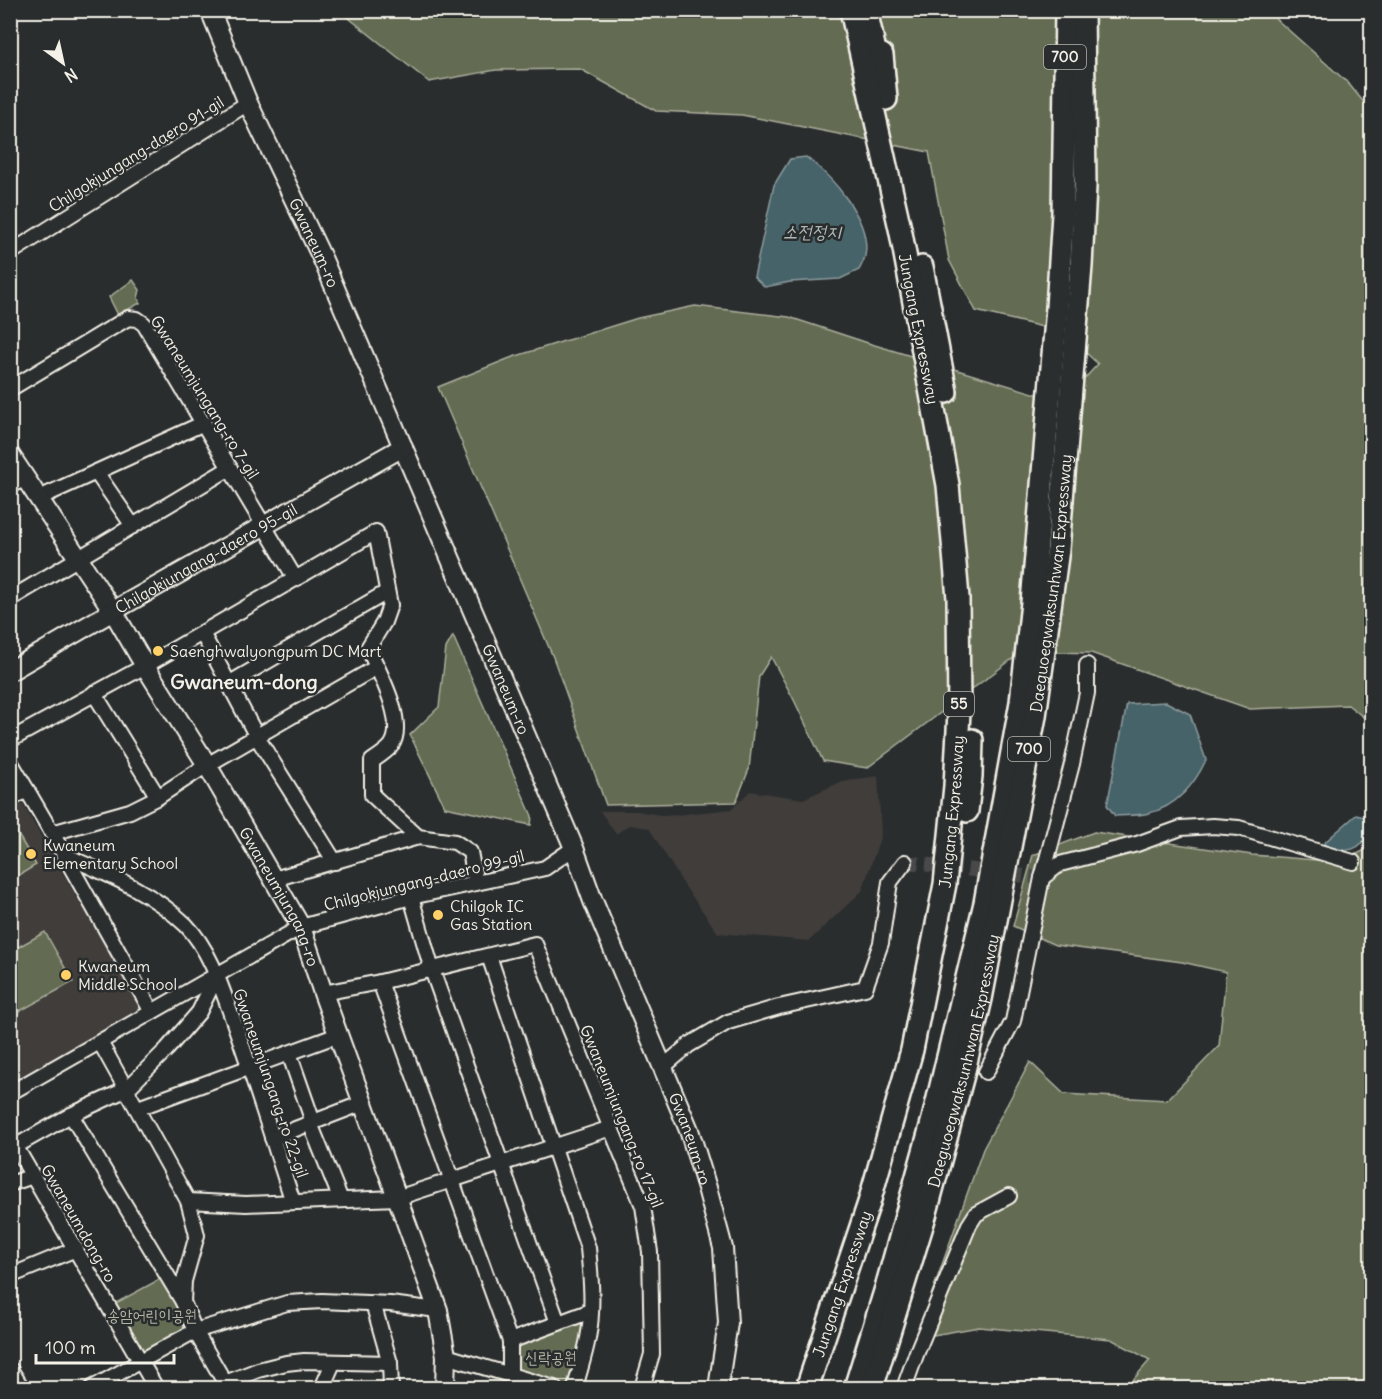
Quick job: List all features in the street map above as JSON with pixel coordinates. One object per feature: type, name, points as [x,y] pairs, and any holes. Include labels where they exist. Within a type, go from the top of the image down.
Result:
[{"type":"highway","name":"Jungang Expressway","points":[[807,1389],[869,1203],[912,1050],[945,884],[960,712],[958,598],[948,485],[903,245],[851,10]]},
{"type":"highway","name":"Jungang Expressway","points":[[822,1389],[881,1209],[926,1053],[958,890],[971,776],[973,687],[970,584],[961,483],[938,344],[866,10]]},
{"type":"highway","points":[[878,10],[886,99]]},
{"type":"highway","points":[[1053,10],[1064,134]]},
{"type":"highway","name":"Daeguoegwaksunhwan Expressway","points":[[855,1389],[933,1119],[985,903],[1021,702],[1054,366],[1063,214],[1066,10]]},
{"type":"highway","name":"Daeguoegwaksunhwan Expressway","points":[[872,1389],[928,1207],[966,1064],[981,999],[1035,716],[1058,549],[1083,233],[1085,167],[1083,10]]},
{"type":"highway","points":[[1085,167],[1088,161],[1090,135],[1092,10]]},
{"type":"main road","name":"Gwaneum-ro","points":[[210,10],[248,103],[323,261],[403,447],[574,848],[593,901],[689,1130],[723,1248],[728,1323],[718,1389]]},
{"type":"main road","name":"Chilgokjungang-daero 95-gil","points":[[10,671],[113,610],[403,447]]},
{"type":"main road","name":"Gwaneumjungang-ro","points":[[10,455],[18,482],[39,498],[113,610],[301,927],[322,993],[438,1310],[446,1356],[444,1389]]},
{"type":"street","name":"Chilgokjungang-daero 91-gil","points":[[10,254],[248,103]]},
{"type":"street","name":"Gwaneumjungang-ro 7-gil","points":[[10,389],[128,318],[137,319],[144,324],[295,578]]},
{"type":"street","points":[[39,498],[204,423]]},
{"type":"street","points":[[10,598],[230,468]]},
{"type":"street","points":[[96,472],[133,526]]},
{"type":"street","points":[[10,740],[145,666],[376,532],[390,605],[384,622],[368,648],[395,712],[394,736],[391,745],[372,761],[372,795],[418,837]]},
{"type":"street","points":[[230,683],[387,592]]},
{"type":"street","points":[[202,633],[257,737],[335,862]]},
{"type":"street","points":[[986,1072],[1013,1021],[1042,878],[1072,764],[1087,693],[1087,665]]},
{"type":"street","points":[[52,833],[130,811],[158,797],[207,765],[377,667]]},
{"type":"street","points":[[94,693],[158,797]]},
{"type":"street","points":[[10,761],[152,1012]]},
{"type":"street","points":[[10,799],[27,790]]},
{"type":"street","points":[[1042,878],[1060,864],[1127,847],[1181,828],[1213,826],[1239,828],[1353,862]]},
{"type":"street","points":[[274,879],[418,837],[455,842],[470,852],[476,883]]},
{"type":"street","name":"Chilgokjungang-daero 99-gil","points":[[10,1093],[301,927],[411,897],[545,868],[574,848]]},
{"type":"street","points":[[13,1141],[127,1089],[167,1049],[199,1012],[217,975],[198,940],[185,925],[154,898],[134,886],[64,855]]},
{"type":"street","points":[[663,1067],[689,1045],[728,1022],[779,1007],[866,988],[881,943],[890,882],[905,862]]},
{"type":"street","points":[[411,897],[432,970],[558,1323]]},
{"type":"street","name":"Gwaneumjungang-ro 17-gil","points":[[322,993],[380,982],[535,944],[643,1206],[650,1252],[652,1354],[642,1389]]},
{"type":"street","points":[[489,956],[588,1248],[592,1284],[591,1311],[588,1338],[575,1389]]},
{"type":"street","name":"Gwaneumjungang-ro 22-gil","points":[[217,975],[250,1067],[293,1202]]},
{"type":"street","points":[[380,982],[510,1341],[510,1374]]},
{"type":"street","name":"Gwaneumjungang-ro 22-gil","points":[[138,1108],[338,1035]]},
{"type":"street","points":[[100,1042],[188,1201],[197,1235],[184,1281],[183,1302]]},
{"type":"street","points":[[289,1053],[341,1200]]},
{"type":"street","points":[[272,1138],[363,1103]]},
{"type":"street","points":[[71,1115],[183,1302],[195,1331],[226,1386],[258,1370],[286,1363],[304,1361],[390,1363]]},
{"type":"street","name":"Gwaneumjungang-ro 22-gil","points":[[188,1201],[246,1203],[397,1198],[611,1128]]},
{"type":"street","name":"Gwaneumdong-ro","points":[[13,1141],[156,1389]]},
{"type":"street","points":[[10,1184],[33,1176]]},
{"type":"street","points":[[904,1389],[969,1225],[976,1214],[1009,1196]]},
{"type":"street","points":[[11,1272],[76,1249]]},
{"type":"street","points":[[92,1389],[195,1331],[287,1303],[322,1301],[373,1303],[438,1310]]},
{"type":"street","points":[[373,1303],[390,1363],[391,1389]]},
{"type":"street","points":[[510,1341],[591,1311]]},
{"type":"street","points":[[446,1356],[554,1389]]},
{"type":"street","points":[[322,1389],[333,1363]]},
{"type":"street","points":[[10,1369],[22,1389]]},
{"type":"shaded area","points":[[878,776],[881,835],[862,891],[809,941],[718,933],[684,885],[649,828],[629,825],[616,834],[600,811],[637,811],[666,816],[732,809],[750,791],[803,799],[843,781]]},
{"type":"shaded area","name":"Kwaneum Middle School","points":[[20,800],[141,1007],[11,1084],[10,806]]},
{"type":"green space","points":[[340,11],[1267,11],[1348,83],[1371,111],[1371,723],[1348,705],[1250,709],[1091,653],[1023,651],[867,768],[823,761],[771,657],[759,676],[749,769],[736,802],[606,805],[553,657],[438,387],[510,358],[638,318],[695,306],[789,317],[1063,402],[1098,364],[1064,332],[976,311],[949,260],[929,152],[742,115],[656,111],[580,69],[496,70],[429,82]]},
{"type":"green space","points":[[133,280],[140,290],[138,298],[140,303],[118,315],[109,297]]},
{"type":"green space","points":[[453,636],[532,816],[531,825],[445,807],[410,735],[439,707],[446,648]]},
{"type":"green space","points":[[10,821],[36,865],[11,880],[10,880]]},
{"type":"green space","points":[[1094,832],[1252,855],[1341,862],[1371,847],[1371,1388],[1126,1388],[1150,1360],[1111,1339],[979,1327],[916,1338],[983,1149],[1030,1062],[1064,1094],[1167,1100],[1219,1046],[1226,972],[1182,962],[1055,945],[1013,926],[1033,855]]},
{"type":"green space","points":[[45,932],[73,982],[11,1016],[11,951]]},
{"type":"green space","name":"송암어린이공원","points":[[162,1278],[184,1314],[188,1328],[146,1350],[138,1348],[114,1304]]},
{"type":"green space","name":"신락공원","points":[[578,1321],[586,1327],[572,1383],[564,1388],[520,1375],[515,1358],[518,1341]]},
{"type":"water","name":"소전정지","points":[[806,157],[838,187],[856,214],[866,242],[865,258],[859,270],[840,279],[790,282],[765,287],[754,277],[774,185],[790,159]]},
{"type":"water","points":[[1166,702],[1190,714],[1206,760],[1190,786],[1168,806],[1145,814],[1115,816],[1107,805],[1127,704]]},
{"type":"water","points":[[1356,815],[1364,817],[1369,830],[1362,842],[1353,849],[1341,851],[1327,849],[1324,843]]},
{"type":"tunnel","points":[[905,862],[1042,878]]},
{"type":"place","name":"Saenghwalyongpum DC Mart","points":[[158,651]]},
{"type":"place","name":"Kwaneum Elementary School","points":[[31,854]]},
{"type":"place","name":"Chilgok IC Gas Station","points":[[438,915]]},
{"type":"place","name":"Kwaneum Middle School","points":[[66,975]]},
{"type":"district","name":"Gwaneum-dong","points":[[244,682]]}]
